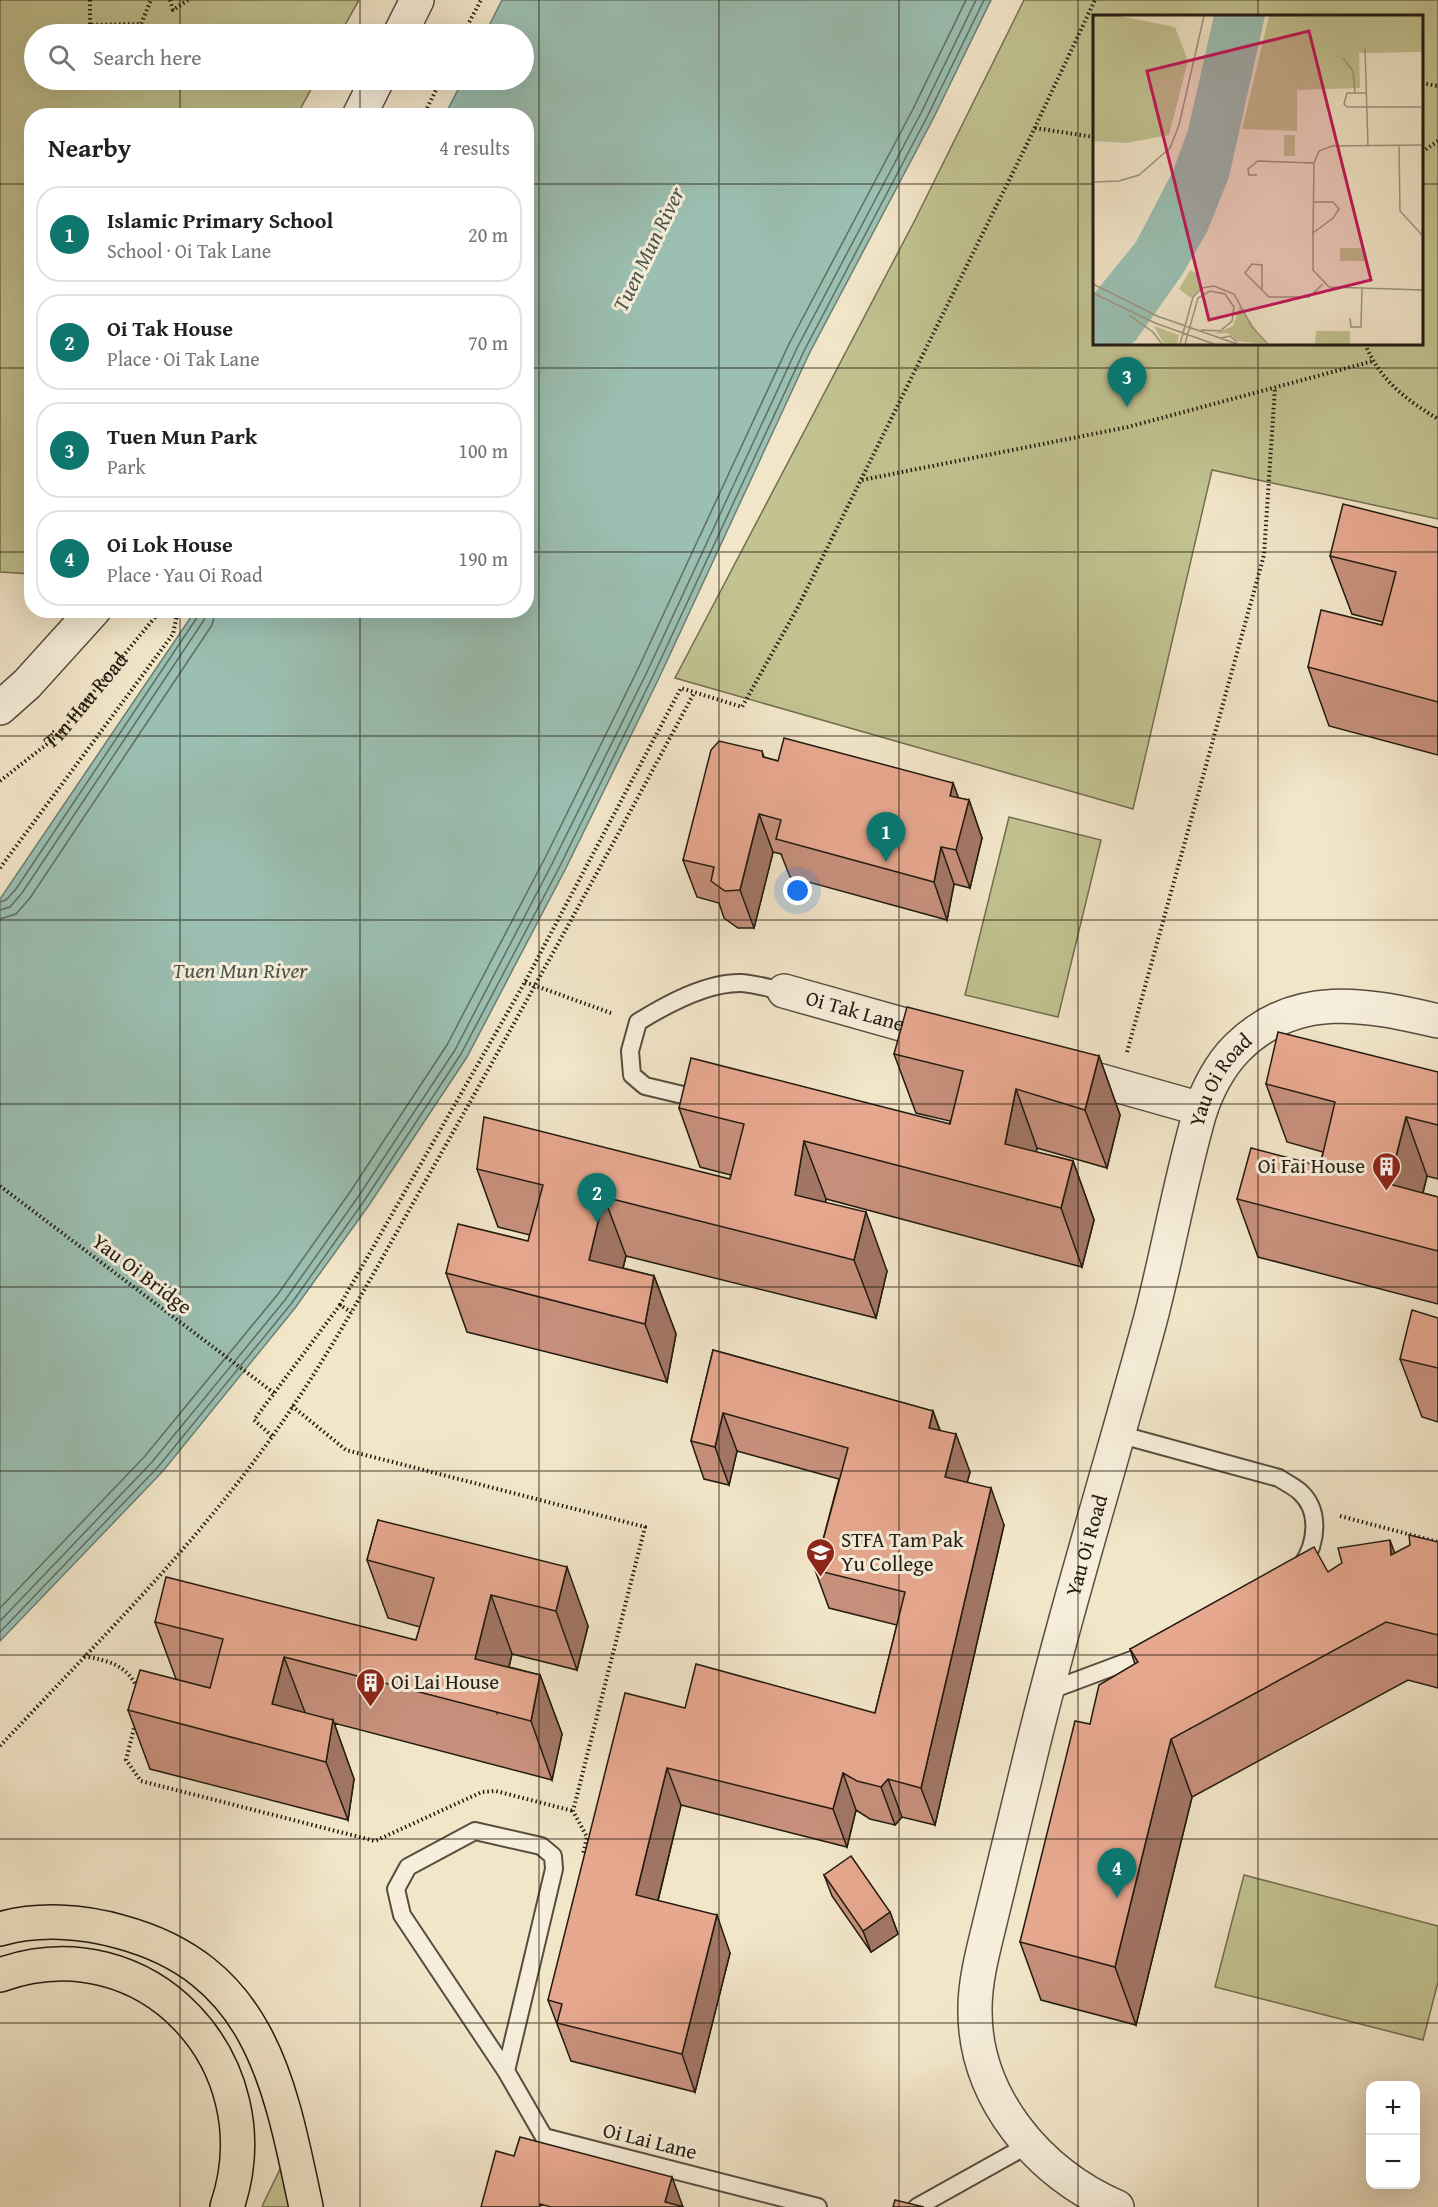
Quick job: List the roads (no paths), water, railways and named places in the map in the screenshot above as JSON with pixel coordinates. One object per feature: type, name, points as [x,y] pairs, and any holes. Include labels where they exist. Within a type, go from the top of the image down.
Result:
[{"type":"main road","points":[[0,1929],[50,1923],[89,1924],[136,1936],[172,1951],[199,1968],[232,2001],[259,2043],[279,2088],[306,2207]]},
{"type":"main road","points":[[0,1975],[35,1966],[82,1966],[127,1978],[162,1996],[191,2021],[214,2054],[231,2091],[238,2131],[236,2170],[227,2207]]},
{"type":"street","points":[[405,24],[417,0]]},
{"type":"street","points":[[363,108],[372,90]]},
{"type":"street","points":[[0,708],[27,684],[87,618]]},
{"type":"street","name":"Oi Tak Lane","points":[[784,991],[968,1043]]},
{"type":"street","name":"Yau Oi Road","points":[[1117,2207],[1070,2182],[1028,2145],[1000,2106],[982,2060],[975,2008],[982,1957],[1046,1692],[1151,1316],[1201,1109],[1215,1077],[1237,1048],[1273,1021],[1321,1005],[1354,1005],[1438,1021]]},
{"type":"street","points":[[1037,1063],[1201,1109]]},
{"type":"lane","points":[[705,1100],[645,1086],[632,1075],[630,1051],[638,1022],[674,1000],[707,990],[741,983],[784,991]]},
{"type":"lane","points":[[1118,1434],[1279,1478],[1300,1491],[1313,1509],[1312,1550],[1292,1576]]},
{"type":"lane","points":[[1046,1692],[1170,1645]]},
{"type":"lane","name":"Oi Lai Lane","points":[[506,2071],[554,1869],[553,1856],[542,1846],[475,1831],[408,1867],[396,1889],[402,1915],[506,2071],[544,2137],[818,2207]]},
{"type":"lane","points":[[917,2207],[1028,2145]]},
{"type":"water","name":"Tuen Mun River","points":[[502,0],[991,0],[933,119],[809,354],[659,678],[566,868],[467,1057],[369,1205],[295,1308],[163,1471],[0,1641],[0,899],[190,618],[534,618],[534,108],[449,108],[458,90],[534,90],[534,24],[490,24]]},
{"type":"place","name":"Tuen Mun Park","points":[[1127,407]]},
{"type":"place","name":"Islamic Primary School","points":[[886,862]]},
{"type":"place","name":"Oi Fai House","points":[[1386,1192]]},
{"type":"place","name":"Oi Tak House","points":[[597,1223]]},
{"type":"place","name":"STFA Tam Pak Yu College","points":[[820,1578]]},
{"type":"place","name":"Oi Lai House","points":[[370,1708]]},
{"type":"place","name":"Oi Lok House","points":[[1117,1898]]}]
